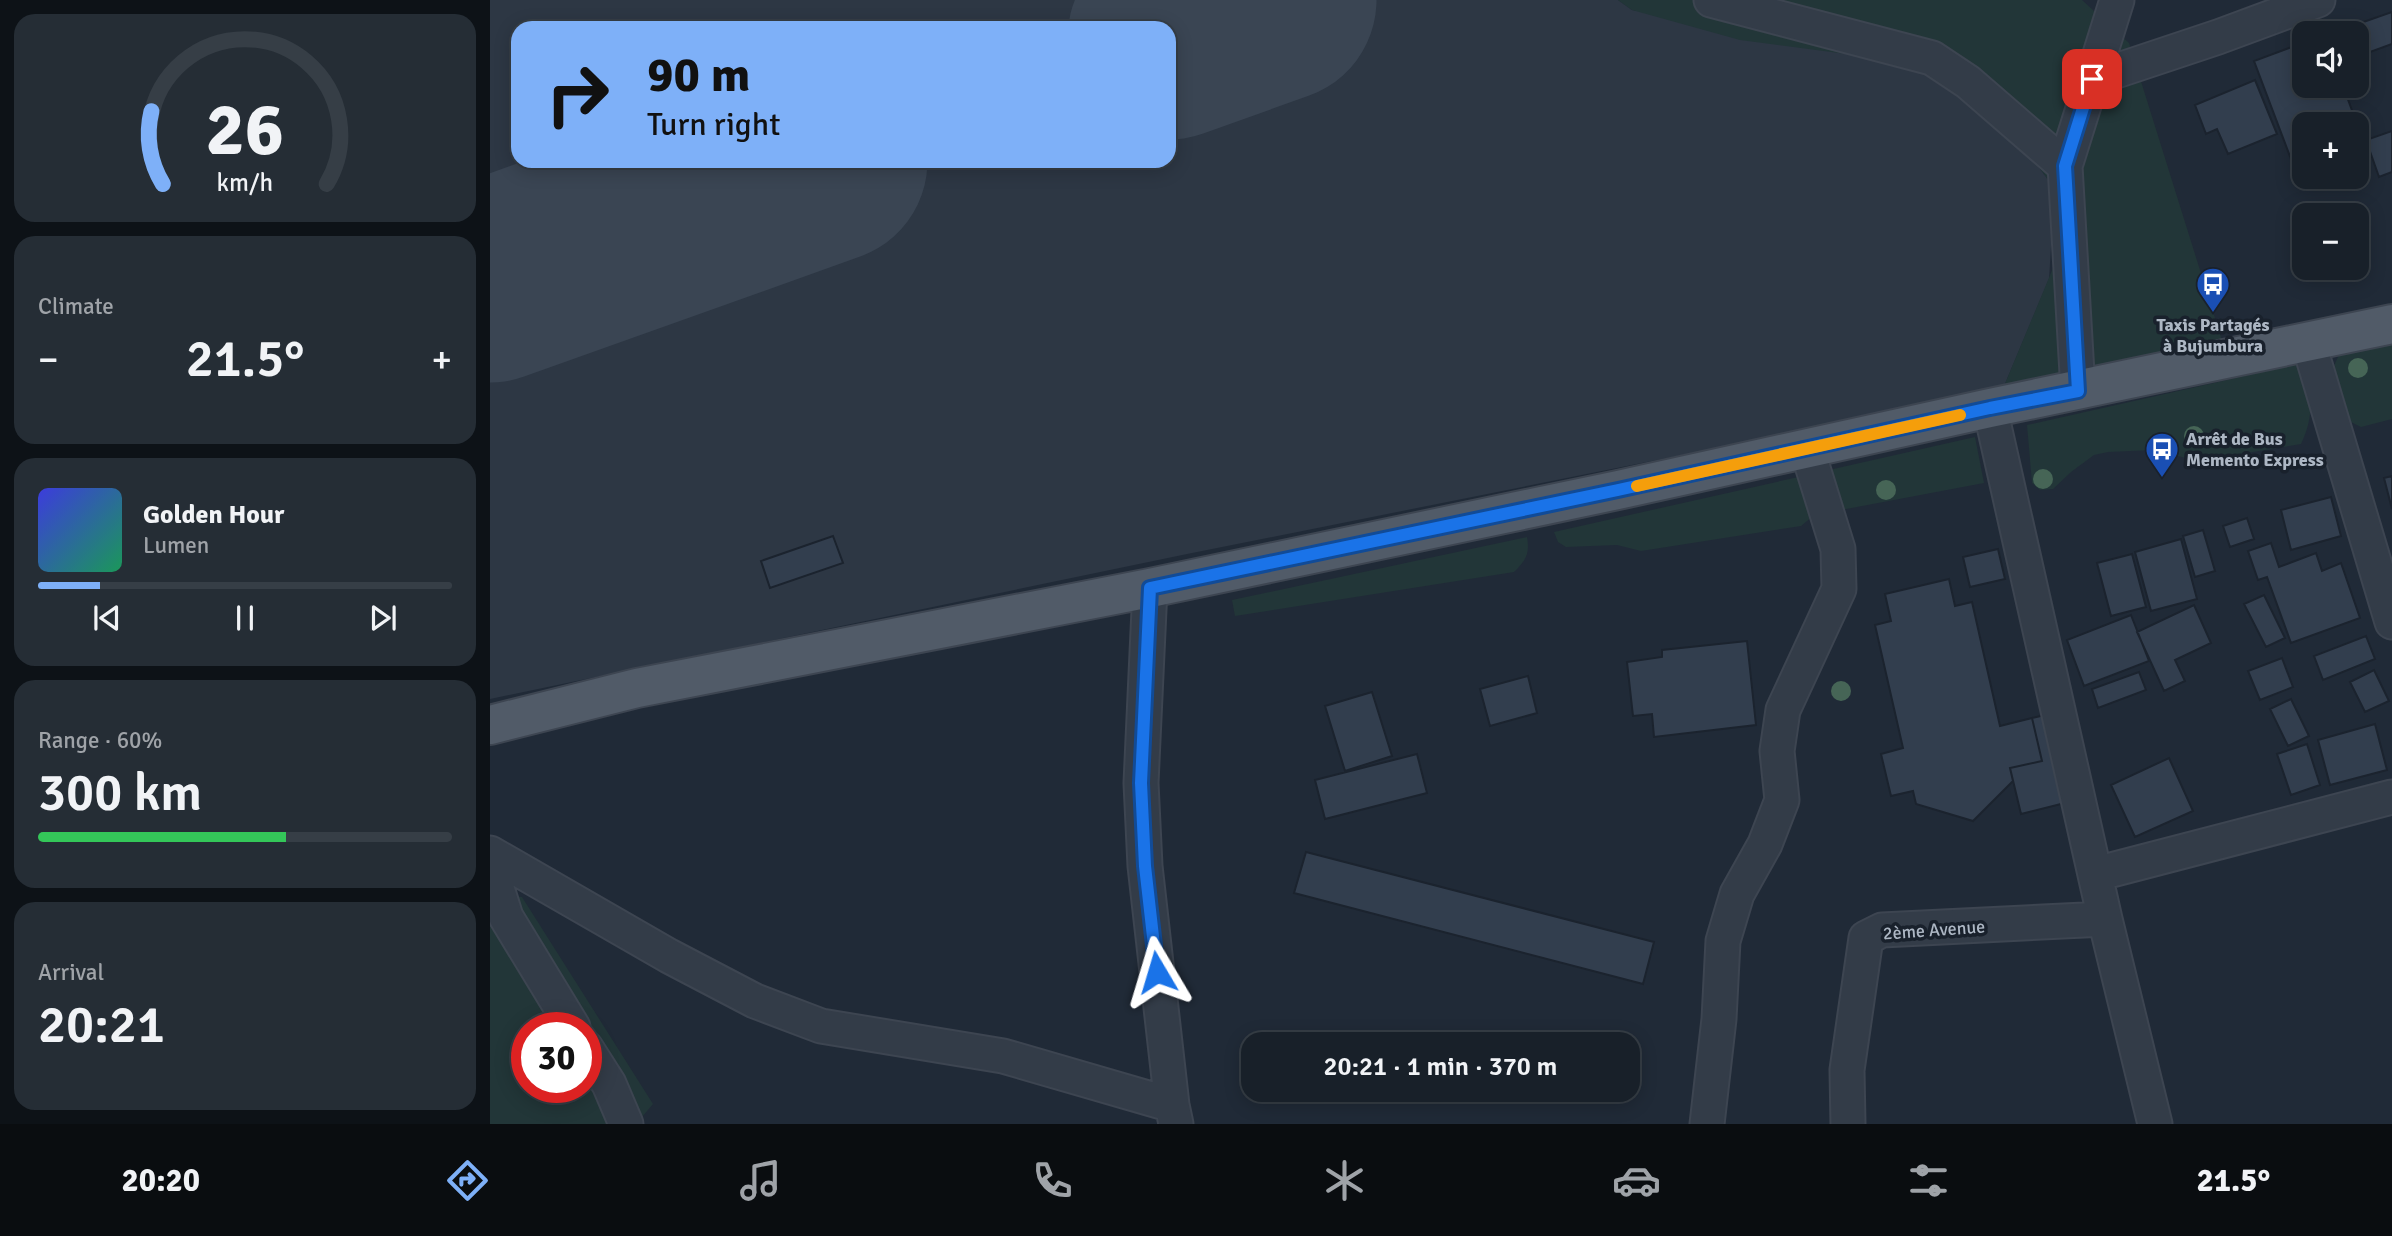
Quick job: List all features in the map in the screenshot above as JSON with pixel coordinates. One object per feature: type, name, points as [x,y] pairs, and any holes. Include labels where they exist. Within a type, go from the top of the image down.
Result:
[{"type":"main road","points":[[490,725],[637,688],[1150,588],[2392,324]]},
{"type":"street","points":[[1711,0],[1932,58],[1968,82],[2065,166]]},
{"type":"street","points":[[2078,391],[2065,166],[2117,0]]},
{"type":"street","points":[[2092,79],[2318,0]]},
{"type":"street","points":[[2308,341],[2392,622]]},
{"type":"street","points":[[1990,408],[2105,919],[2155,1124]]},
{"type":"street","points":[[1707,1124],[1719,1018],[1723,941],[1737,894],[1765,844],[1782,800],[1776,751],[1783,710],[1839,589],[1838,549],[1807,449]]},
{"type":"street","points":[[490,853],[755,1002],[821,1026],[1003,1056],[1174,1115],[1145,866],[1141,783],[1150,588]]},
{"type":"street","points":[[2096,874],[2392,797]]},
{"type":"street","points":[[490,866],[506,916],[564,1012]]},
{"type":"street","name":"2ème Avenue","points":[[1849,1124],[1847,1070],[1866,938],[1882,930],[2105,919]]},
{"type":"street","points":[[602,1073],[626,1124]]},
{"type":"shaded area","points":[[490,0],[1618,0],[1632,10],[1930,65],[1999,114],[2061,197],[2052,231],[2049,279],[2002,391],[1187,554],[490,699]]},
{"type":"green space","points":[[1618,0],[2082,0],[2129,43],[2224,347],[2002,391],[2070,227],[2061,197],[1999,114],[1930,65],[1740,40],[1632,10]]},
{"type":"green space","points":[[2392,342],[2392,419],[2361,427],[2349,421],[2338,396],[2333,379],[2335,363],[2340,354]]},
{"type":"green space","points":[[2303,363],[2310,413],[2301,444],[2198,461],[2154,450],[2108,452],[2094,455],[2053,489],[2040,490],[2032,483],[2027,425]]},
{"type":"green space","points":[[1975,437],[1984,483],[1841,510],[1829,470]]},
{"type":"green space","points":[[1803,476],[1813,516],[1801,526],[1641,551],[1617,545],[1566,547],[1558,542],[1554,532]]},
{"type":"green space","points":[[1527,537],[1526,556],[1514,572],[1235,616],[1232,600]]},
{"type":"green space","points":[[490,893],[522,897],[595,1012],[511,1012],[511,1103],[602,1103],[602,1023],[653,1104],[636,1124],[490,1124]]},
{"type":"building","points":[[2392,12],[2392,44],[2369,52],[2369,21],[2366,21]]},
{"type":"building","points":[[2292,47],[2292,98],[2347,98],[2353,112],[2292,112],[2292,162],[2254,61]]},
{"type":"building","points":[[2255,80],[2277,134],[2228,154],[2217,129],[2206,134],[2195,105]]},
{"type":"building","points":[[2392,131],[2392,172],[2379,177],[2369,149],[2369,139]]},
{"type":"building","points":[[2392,476],[2392,509],[2384,478]]},
{"type":"building","points":[[2331,497],[2341,536],[2291,550],[2281,510]]},
{"type":"building","points":[[2247,518],[2254,539],[2230,547],[2223,526]]},
{"type":"building","points":[[2203,530],[2215,571],[2195,577],[2183,536]]},
{"type":"building","points":[[833,536],[843,563],[770,588],[761,561]]},
{"type":"building","points":[[2181,539],[2197,599],[2151,611],[2135,552]]},
{"type":"building","points":[[2271,543],[2279,567],[2316,553],[2322,571],[2341,563],[2360,618],[2291,643],[2267,577],[2258,580],[2248,551]]},
{"type":"building","points":[[1998,549],[2005,579],[1970,587],[1963,557]]},
{"type":"building","points":[[2132,554],[2146,607],[2111,616],[2097,563]]},
{"type":"building","points":[[1949,579],[1955,606],[1972,602],[2000,726],[2032,718],[2042,761],[2010,768],[2013,781],[1973,821],[1916,804],[1913,791],[1891,796],[1881,754],[1903,748],[1875,625],[1891,621],[1885,594]]},
{"type":"building","points":[[2264,595],[2285,638],[2266,647],[2244,604]]},
{"type":"building","points":[[2194,605],[2211,643],[2175,660],[2185,681],[2164,691],[2137,632]]},
{"type":"building","points":[[2131,615],[2149,661],[2084,686],[2067,640]]},
{"type":"building","points":[[2366,636],[2375,659],[2323,680],[2314,656]]},
{"type":"building","points":[[1747,641],[1756,725],[1654,737],[1652,714],[1633,716],[1627,662],[1662,657],[1662,650]]},
{"type":"building","points":[[2282,658],[2293,687],[2260,700],[2248,671]]},
{"type":"building","points":[[2374,670],[2389,701],[2365,712],[2350,682]]},
{"type":"building","points":[[2139,672],[2146,690],[2098,708],[2092,689]]},
{"type":"building","points":[[1528,676],[1537,713],[1490,726],[1480,689]]},
{"type":"building","points":[[1372,692],[1392,756],[1345,771],[1325,706]]},
{"type":"building","points":[[2291,699],[2309,736],[2288,746],[2270,709]]},
{"type":"building","points":[[2045,715],[2065,803],[2021,814],[2010,768],[2042,761],[2032,718]]},
{"type":"building","points":[[2375,724],[2387,770],[2330,785],[2318,740]]},
{"type":"building","points":[[2307,744],[2320,785],[2291,795],[2277,754]]},
{"type":"building","points":[[1417,754],[1427,793],[1325,819],[1315,780]]},
{"type":"building","points":[[2169,758],[2193,811],[2135,837],[2111,785]]},
{"type":"building","points":[[1306,852],[1654,942],[1643,984],[1294,893]]},
{"type":"runway","points":[[1176,35],[1275,0]]},
{"type":"runway","points":[[490,281],[806,168]]},
{"type":"slow traffic","points":[[1637,486],[1960,415]]},
{"type":"place","name":"Taxis Partagés à Bujumbura","points":[[2213,314]]},
{"type":"place","name":"Arrêt de Bus Memento Express","points":[[2162,479]]},
{"type":"route","points":[[1157,972],[1145,866],[1141,783],[1150,588],[2078,391],[2065,166],[2092,79]]}]
